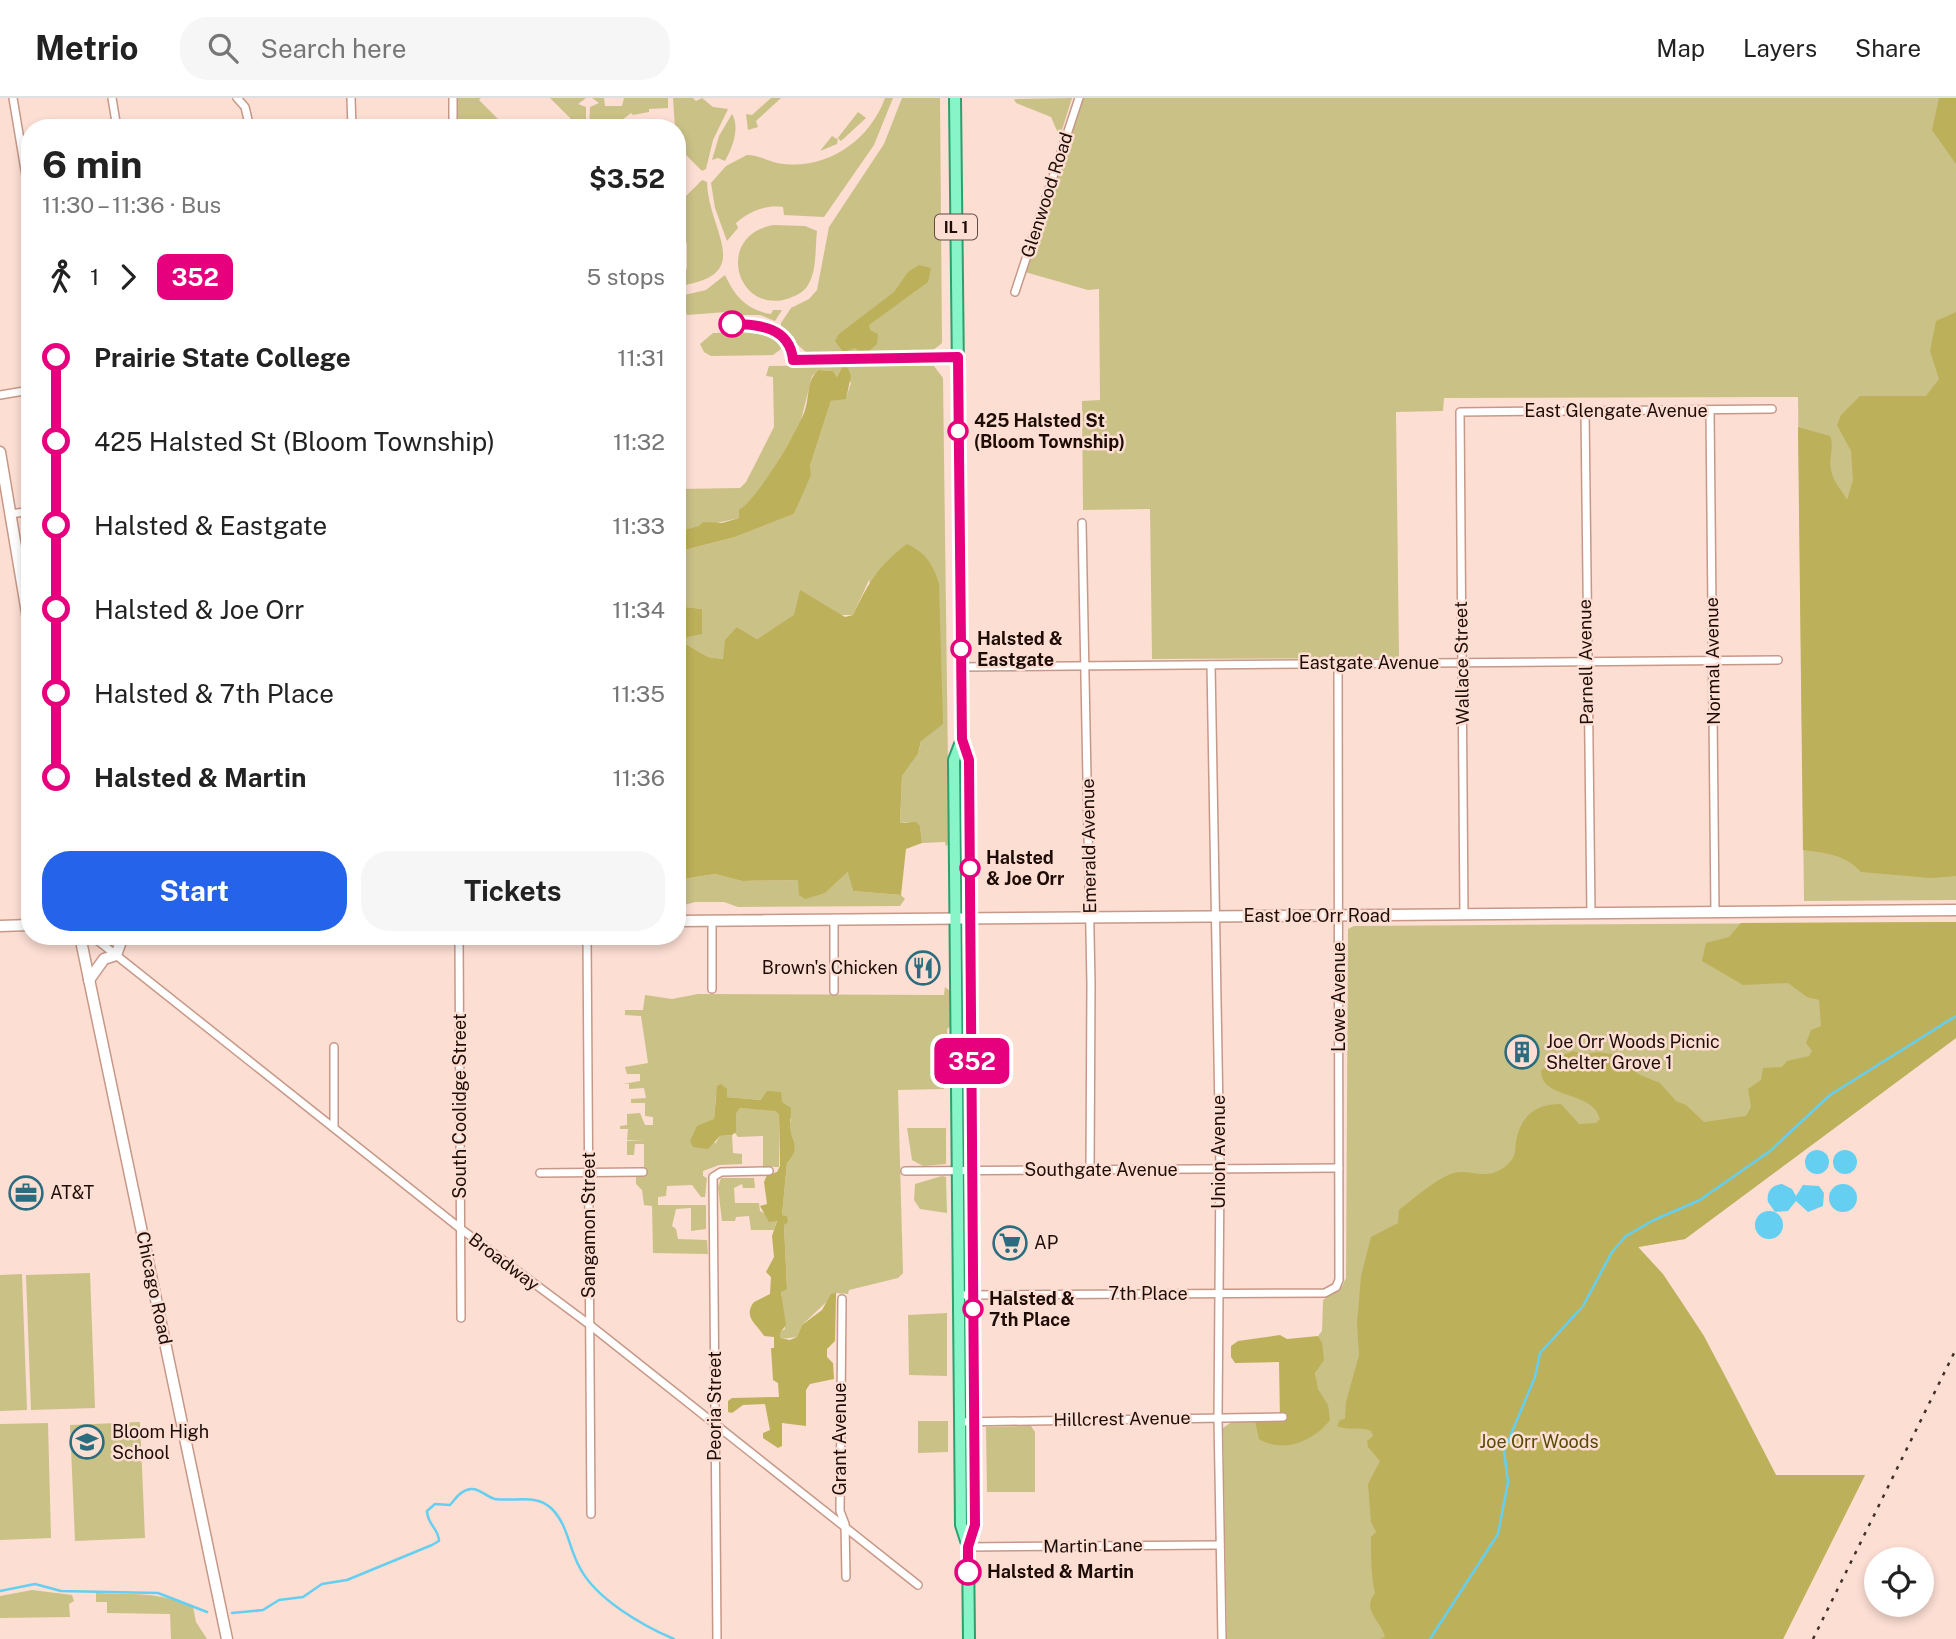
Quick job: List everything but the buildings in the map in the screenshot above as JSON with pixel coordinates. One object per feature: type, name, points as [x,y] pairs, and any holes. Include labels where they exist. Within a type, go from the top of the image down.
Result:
[{"type":"main road","name":"IL 1","points":[[955,98],[962,739],[969,760],[971,918],[975,1525],[968,1547]]},
{"type":"main road","name":"IL 1","points":[[962,739],[954,760],[955,918],[961,1525],[968,1547],[969,1639]]},
{"type":"street","points":[[13,98],[21,146]]},
{"type":"street","points":[[112,98],[116,119]]},
{"type":"street","points":[[237,98],[245,107],[248,119]]},
{"type":"street","points":[[351,98],[352,119]]},
{"type":"street","points":[[453,98],[453,119]]},
{"type":"street","name":"Glenwood Road","points":[[1015,292],[1079,98]]},
{"type":"street","points":[[0,396],[21,392]]},
{"type":"street","name":"East Glengate Avenue","points":[[1460,412],[1772,409]]},
{"type":"street","name":"Normal Avenue","points":[[1710,410],[1715,913]]},
{"type":"street","name":"Parnell Avenue","points":[[1585,411],[1591,914]]},
{"type":"street","name":"Wallace Street","points":[[1460,412],[1464,915]]},
{"type":"street","points":[[0,453],[21,576]]},
{"type":"street","points":[[11,514],[21,512]]},
{"type":"street","name":"Emerald Avenue","points":[[1082,523],[1090,918],[1090,1170]]},
{"type":"street","name":"Eastgate Avenue","points":[[961,667],[1778,660]]},
{"type":"street","name":"Lowe Avenue","points":[[1336,1287],[1339,1280],[1338,663]]},
{"type":"street","name":"Union Avenue","points":[[1211,665],[1220,1169],[1218,1418],[1222,1639]]},
{"type":"street","name":"East Joe Orr Road","points":[[686,920],[1956,910]]},
{"type":"street","points":[[834,919],[834,991]]},
{"type":"street","points":[[712,920],[712,989]]},
{"type":"street","points":[[0,926],[21,925]]},
{"type":"street","name":"Chicago Road","points":[[82,945],[227,1639]]},
{"type":"street","name":"Broadway","points":[[103,945],[461,1229],[590,1325],[845,1524],[918,1585]]},
{"type":"street","points":[[89,980],[104,959],[116,955],[120,945]]},
{"type":"street","name":"South Coolidge Street","points":[[459,945],[461,1318]]},
{"type":"street","name":"Sangamon Street","points":[[587,945],[591,1514]]},
{"type":"street","points":[[334,1048],[334,1126]]},
{"type":"street","name":"Southgate Avenue","points":[[905,1171],[1339,1168]]},
{"type":"street","name":"Peoria Street","points":[[717,1639],[716,1174],[769,1171]]},
{"type":"street","points":[[540,1173],[643,1172]]},
{"type":"street","name":"7th Place","points":[[959,1295],[1325,1293],[1336,1287]]},
{"type":"street","name":"Grant Avenue","points":[[842,1299],[840,1511],[845,1524],[846,1577]]},
{"type":"street","name":"Hillcrest Avenue","points":[[961,1422],[1283,1416]]},
{"type":"street","name":"Martin Lane","points":[[968,1547],[1219,1545]]},
{"type":"green space","points":[[457,98],[481,98],[479,100],[498,119],[457,119]]},
{"type":"green space","points":[[550,98],[586,98],[578,104],[586,107],[586,119],[571,119]]},
{"type":"green space","points":[[592,98],[604,98],[605,106],[622,106],[624,98],[668,98],[668,108],[649,109],[649,112],[633,115],[631,113],[623,119],[589,119],[590,107],[599,103]]},
{"type":"green space","points":[[673,98],[693,98],[696,101],[702,98],[713,107],[728,109],[713,140],[706,169],[702,171],[686,155],[686,119],[674,119]]},
{"type":"green space","points":[[771,98],[781,98],[756,121],[758,127],[748,130],[746,114],[752,115]]},
{"type":"green space","points":[[885,98],[893,98],[874,145],[824,217],[784,215],[783,207],[763,208],[736,223],[738,228],[727,241],[715,208],[711,183],[726,166],[747,155],[779,163],[800,164],[831,156],[858,139],[869,127]]},
{"type":"green space","points":[[902,98],[940,98],[942,343],[932,351],[807,353],[781,330],[781,323],[791,308],[809,299],[817,290],[829,227],[884,144]]},
{"type":"green space","points":[[1072,98],[1061,133],[1058,133],[1051,117],[1016,103],[1014,99]]},
{"type":"green space","points":[[1082,98],[1956,98],[1956,900],[1804,901],[1798,397],[1444,398],[1443,411],[1396,412],[1399,658],[1152,659],[1150,509],[1083,510],[1082,401],[1100,400],[1099,289],[1088,290],[1025,272]]},
{"type":"green space","points":[[1939,98],[1956,98],[1956,164],[1932,130]]},
{"type":"green space","points":[[858,112],[866,118],[841,141],[838,138],[837,144],[820,151],[832,136],[837,139]]},
{"type":"green space","points":[[732,114],[735,131],[731,150],[725,161],[718,158],[712,160],[719,136]]},
{"type":"green space","points":[[702,180],[707,182],[709,200],[723,248],[722,261],[716,272],[703,280],[686,284],[687,243],[686,196]]},
{"type":"green space","points":[[774,225],[805,226],[817,231],[814,266],[808,285],[790,298],[772,301],[757,296],[746,286],[739,272],[738,258],[743,243],[755,232]]},
{"type":"green space","points":[[919,265],[931,268],[928,282],[869,325],[870,330],[878,334],[877,344],[869,351],[860,352],[855,348],[843,352],[835,341],[839,334],[894,292],[908,272]]},
{"type":"green space","points":[[725,275],[733,290],[749,306],[771,314],[773,310],[782,310],[775,321],[760,315],[726,315],[726,312],[687,315],[686,295],[706,290]]},
{"type":"green space","points":[[1956,312],[1956,876],[1930,878],[1861,872],[1841,858],[1803,850],[1798,427],[1830,436],[1832,474],[1847,500],[1853,480],[1851,451],[1837,425],[1841,415],[1860,396],[1926,396],[1939,379],[1930,351],[1936,321]]},
{"type":"green space","points":[[713,333],[762,333],[777,341],[781,349],[773,355],[711,356],[704,352],[700,344]]},
{"type":"green space","points":[[769,366],[934,366],[943,378],[949,844],[946,846],[945,842],[922,843],[920,826],[900,823],[902,776],[918,754],[921,742],[869,580],[853,615],[795,615],[757,639],[737,627],[723,659],[708,657],[686,644],[686,628],[702,609],[686,607],[686,550],[735,537],[794,514],[810,475],[810,466],[831,401],[846,398],[851,383],[842,367],[837,377],[833,371],[820,370],[812,376],[800,424],[770,475],[739,518],[686,530],[686,489],[740,488],[746,482],[774,427],[773,377],[766,376]]},
{"type":"green space","points":[[842,367],[848,368],[851,376],[846,399],[831,401],[810,466],[811,475],[794,514],[735,537],[686,550],[686,530],[703,522],[722,523],[739,518],[739,510],[766,480],[794,433],[805,410],[810,383],[815,374],[819,370],[833,371],[837,377]]},
{"type":"green space","points":[[907,544],[928,560],[939,584],[943,724],[921,741],[918,754],[902,776],[900,823],[916,822],[920,826],[922,843],[906,849],[901,895],[853,891],[848,872],[825,893],[805,899],[799,895],[798,880],[742,881],[715,874],[686,879],[686,644],[708,657],[723,659],[725,640],[737,627],[757,639],[794,615],[800,590],[845,617],[853,615],[875,575]]},
{"type":"green space","points":[[686,607],[702,609],[702,634],[686,637]]},
{"type":"green space","points":[[849,871],[853,891],[901,895],[905,899],[900,906],[738,907],[724,902],[686,904],[686,879],[715,874],[742,881],[798,880],[825,893]]},
{"type":"green space","name":"Joe Orr Woods","points":[[1956,922],[1956,1038],[1685,1239],[1638,1247],[1660,1272],[1698,1327],[1776,1475],[1865,1475],[1783,1639],[1227,1639],[1223,1428],[1233,1421],[1328,1415],[1326,1404],[1316,1384],[1315,1372],[1322,1342],[1318,1336],[1322,1331],[1323,1300],[1342,1286],[1346,1278],[1348,929],[1354,926]]},
{"type":"green space","name":"Joe Orr Woods","points":[[1956,922],[1956,1038],[1685,1239],[1638,1247],[1663,1274],[1704,1336],[1776,1475],[1865,1475],[1783,1639],[1380,1639],[1385,1637],[1370,1605],[1375,1593],[1371,1537],[1376,1532],[1371,1522],[1368,1484],[1380,1461],[1368,1447],[1367,1441],[1373,1436],[1371,1431],[1337,1426],[1340,1420],[1345,1419],[1346,1402],[1359,1355],[1357,1324],[1361,1276],[1371,1237],[1398,1223],[1399,1210],[1440,1179],[1460,1172],[1488,1174],[1503,1169],[1513,1157],[1521,1125],[1537,1109],[1561,1104],[1579,1124],[1596,1123],[1600,1119],[1588,1103],[1549,1087],[1543,1080],[1541,1071],[1556,1057],[1574,1051],[1584,1055],[1597,1052],[1612,1054],[1640,1075],[1660,1083],[1676,1101],[1686,1105],[1704,1122],[1746,1116],[1751,1107],[1748,1089],[1761,1080],[1763,1068],[1782,1067],[1787,1061],[1809,1056],[1812,1051],[1806,1043],[1811,1030],[1821,1026],[1819,1000],[1807,997],[1788,983],[1743,985],[1702,961],[1706,943],[1729,937],[1741,923]]},
{"type":"green space","points":[[945,987],[950,991],[951,1026],[947,1029],[951,1077],[948,1079],[946,1074],[944,1089],[898,1090],[903,1273],[898,1278],[849,1290],[848,1294],[836,1293],[802,1325],[797,1337],[780,1339],[780,1332],[785,1329],[781,1291],[787,1288],[784,1225],[787,1216],[782,1215],[787,1163],[793,1155],[794,1146],[789,1129],[791,1119],[762,1100],[727,1097],[727,1089],[716,1095],[714,1119],[710,1122],[715,1144],[720,1136],[732,1135],[733,1153],[742,1154],[742,1164],[719,1165],[703,1171],[703,1176],[707,1178],[705,1197],[701,1197],[692,1185],[667,1186],[666,1196],[658,1197],[658,1205],[706,1205],[706,1229],[691,1231],[691,1208],[676,1209],[672,1226],[676,1229],[678,1239],[707,1240],[708,1254],[653,1253],[652,1206],[644,1205],[642,1190],[636,1184],[636,1176],[644,1175],[644,1144],[635,1144],[634,1155],[627,1155],[627,1141],[644,1140],[627,1140],[628,1129],[620,1129],[620,1126],[627,1125],[627,1114],[640,1113],[645,1125],[653,1125],[653,1117],[645,1116],[645,1103],[631,1103],[631,1099],[646,1098],[644,1088],[629,1089],[629,1084],[623,1084],[640,1081],[640,1074],[627,1074],[625,1067],[648,1063],[641,1016],[625,1015],[625,1010],[643,1010],[645,995],[672,999],[698,994],[944,995]]},
{"type":"green space","points":[[721,1084],[727,1089],[727,1097],[761,1100],[767,1091],[781,1092],[782,1102],[791,1108],[790,1130],[795,1147],[787,1163],[782,1215],[787,1216],[788,1222],[784,1225],[787,1289],[781,1292],[786,1325],[780,1338],[790,1340],[797,1337],[802,1325],[822,1310],[831,1294],[836,1293],[835,1341],[827,1349],[827,1357],[833,1363],[834,1379],[810,1384],[806,1390],[806,1426],[782,1423],[782,1446],[778,1448],[763,1438],[763,1433],[770,1430],[765,1404],[743,1405],[732,1413],[728,1412],[728,1401],[732,1398],[779,1397],[778,1383],[773,1380],[771,1348],[774,1348],[774,1337],[764,1336],[752,1321],[750,1312],[754,1302],[770,1294],[771,1277],[766,1272],[774,1257],[772,1236],[777,1221],[769,1222],[760,1206],[767,1204],[764,1182],[767,1175],[777,1172],[780,1166],[779,1115],[776,1111],[740,1108],[736,1114],[736,1132],[720,1136],[708,1149],[693,1147],[690,1141],[697,1126],[714,1119],[717,1086]]},
{"type":"green space","points":[[740,1108],[776,1110],[779,1115],[779,1167],[763,1167],[763,1136],[738,1137],[735,1133],[736,1114]]},
{"type":"green space","points":[[907,1128],[946,1128],[946,1164],[923,1166],[912,1160]]},
{"type":"green space","points":[[946,1177],[947,1213],[920,1209],[914,1200],[915,1184]]},
{"type":"green space","points":[[721,1178],[754,1178],[755,1188],[743,1188],[742,1184],[734,1188],[735,1203],[759,1203],[760,1211],[777,1220],[774,1230],[751,1230],[749,1216],[736,1217],[735,1221],[722,1221],[718,1187]]},
{"type":"green space","points":[[90,1273],[95,1408],[31,1410],[26,1275]]},
{"type":"green space","points":[[22,1274],[27,1410],[0,1411],[0,1275]]},
{"type":"green space","points":[[947,1313],[947,1376],[909,1375],[908,1315]]},
{"type":"green space","points":[[1280,1335],[1287,1339],[1318,1336],[1322,1342],[1324,1360],[1315,1373],[1318,1389],[1328,1405],[1330,1420],[1316,1434],[1288,1445],[1259,1439],[1255,1421],[1280,1420],[1279,1362],[1235,1363],[1231,1357],[1231,1346],[1238,1341]]},
{"type":"green space","points":[[918,1421],[948,1421],[948,1452],[918,1453]]},
{"type":"green space","points":[[140,1422],[145,1538],[75,1541],[70,1425]]},
{"type":"green space","points":[[48,1423],[51,1538],[0,1540],[0,1424]]},
{"type":"green space","points":[[1031,1426],[1035,1432],[1035,1492],[987,1492],[986,1427]]},
{"type":"green space","points":[[32,1590],[72,1595],[74,1601],[69,1604],[70,1617],[0,1618],[0,1596]]},
{"type":"green space","points":[[96,1593],[156,1596],[193,1607],[196,1622],[207,1639],[171,1639],[170,1614],[107,1613],[107,1602],[96,1602]]},
{"type":"water","points":[[1817,1150],[1828,1157],[1829,1162],[1822,1173],[1817,1174],[1806,1167],[1805,1162],[1812,1151]]},
{"type":"water","points":[[1845,1150],[1854,1153],[1857,1162],[1854,1171],[1845,1174],[1836,1171],[1833,1162],[1836,1153]]},
{"type":"water","points":[[1782,1184],[1792,1189],[1796,1196],[1803,1185],[1819,1186],[1824,1193],[1823,1206],[1808,1212],[1796,1201],[1788,1211],[1775,1212],[1768,1202],[1768,1195],[1773,1187]]},
{"type":"water","points":[[1843,1184],[1853,1188],[1857,1198],[1853,1208],[1843,1212],[1833,1208],[1829,1198],[1833,1188]]},
{"type":"water","points":[[1769,1211],[1779,1215],[1783,1225],[1779,1235],[1769,1239],[1759,1235],[1755,1225],[1759,1215]]},
{"type":"waterway","points":[[1430,1639],[1498,1534],[1508,1482],[1504,1451],[1535,1377],[1540,1353],[1583,1306],[1612,1252],[1626,1236],[1654,1220],[1700,1200],[1770,1151],[1830,1095],[1956,1016]]},
{"type":"waterway","points":[[232,1613],[263,1610],[279,1600],[303,1597],[322,1584],[347,1580],[432,1545],[439,1541],[427,1511],[435,1504],[450,1505],[462,1493],[474,1489],[495,1499],[532,1500],[546,1504],[562,1522],[576,1561],[597,1590],[635,1619],[674,1639]]},
{"type":"waterway","points":[[0,1591],[35,1584],[61,1591],[158,1593],[207,1612]]},
{"type":"railway","points":[[1813,1639],[1956,1349]]},
{"type":"bus line","name":"352","points":[[732,324],[765,325],[783,338],[792,351],[793,360],[958,357],[962,739],[969,760],[971,918],[975,1525],[968,1547],[968,1572]]},
{"type":"place","name":"425 Halsted St (Bloom Township)","points":[[958,431]]},
{"type":"place","name":"Halsted & Eastgate","points":[[961,649]]},
{"type":"place","name":"Halsted & Joe Orr","points":[[970,868]]},
{"type":"place","name":"Brown's Chicken","points":[[923,968]]},
{"type":"place","name":"Joe Orr Woods Picnic Shelter Grove 1","points":[[1522,1052]]},
{"type":"place","name":"AT&T","points":[[26,1193]]},
{"type":"place","name":"AP","points":[[1010,1243]]},
{"type":"place","name":"Halsted & 7th Place","points":[[973,1309]]},
{"type":"place","name":"Bloom High School","points":[[87,1442]]},
{"type":"place","name":"Halsted & Martin","points":[[968,1572]]}]
